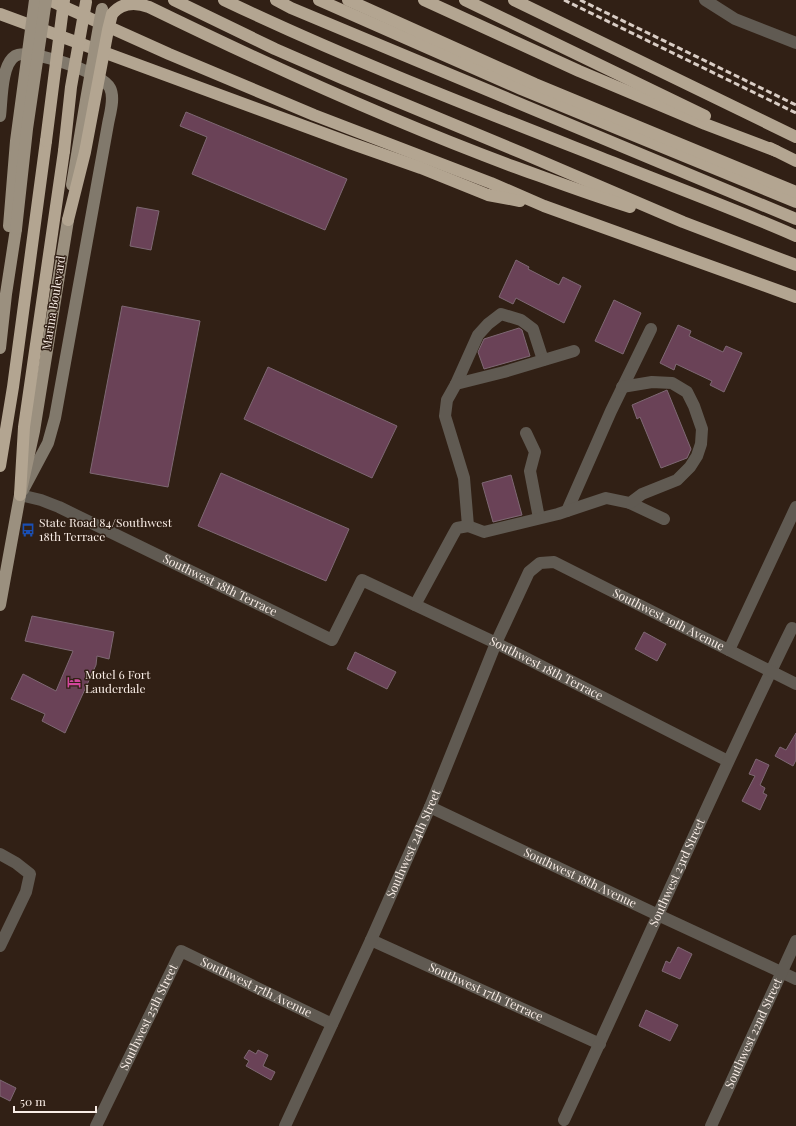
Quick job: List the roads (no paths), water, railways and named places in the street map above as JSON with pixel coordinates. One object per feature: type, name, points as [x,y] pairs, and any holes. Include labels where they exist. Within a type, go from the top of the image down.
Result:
[{"type":"highway","points":[[47,0],[255,91],[491,183],[544,206],[796,297]]},
{"type":"highway","points":[[0,466],[13,386],[64,0]]},
{"type":"highway","points":[[174,0],[275,49],[344,79],[683,222],[796,265]]},
{"type":"highway","points":[[224,0],[404,79],[730,208],[796,236]]},
{"type":"highway","points":[[276,0],[298,11],[796,219]]},
{"type":"highway","points":[[319,0],[520,89],[796,202]]},
{"type":"highway","points":[[348,0],[535,84],[796,192]]},
{"type":"highway","points":[[424,0],[566,66],[705,124],[776,151]]},
{"type":"highway","points":[[465,0],[796,161]]},
{"type":"highway","points":[[514,0],[796,137]]},
{"type":"highway","points":[[20,495],[24,427],[72,87],[86,1]]},
{"type":"highway","points":[[68,220],[85,152],[108,30],[106,8],[118,8],[127,3],[149,7],[311,84],[443,140],[582,192],[683,222]]},
{"type":"highway","points":[[0,14],[350,144],[421,168],[488,195],[544,206]]},
{"type":"main road","points":[[0,348],[12,227],[16,141],[35,0]]},
{"type":"main road","points":[[12,227],[47,0]]},
{"type":"main road","points":[[0,116],[6,69],[10,61],[15,56],[22,53],[56,61],[83,70],[107,83],[112,93],[112,102],[54,423],[46,447],[20,495]]},
{"type":"main road","name":"Marina Boulevard","points":[[0,605],[20,495],[34,431],[68,220]]},
{"type":"street","points":[[705,0],[735,19],[796,43]]},
{"type":"street","points":[[468,526],[464,478],[445,416],[447,400],[478,336],[488,324],[501,314],[521,320],[533,329],[543,360]]},
{"type":"street","points":[[567,511],[622,387],[651,328]]},
{"type":"street","points":[[456,384],[504,372],[574,351]]},
{"type":"street","points":[[622,387],[652,382],[672,383],[686,392],[694,406],[702,429],[701,444],[697,456],[690,467],[677,480],[642,494],[630,503]]},
{"type":"street","points":[[526,433],[534,452],[530,471],[539,518]]},
{"type":"street","name":"Southwest 18th Terrace","points":[[20,495],[41,500],[65,510],[332,640],[362,580],[496,643],[728,761]]},
{"type":"street","points":[[415,605],[457,528],[468,526],[484,532],[567,511],[606,498],[630,503],[664,519]]},
{"type":"street","points":[[729,650],[796,507]]},
{"type":"street","name":"Southwest 19th Avenue","points":[[540,563],[554,562],[796,684]]},
{"type":"street","name":"Southwest 24th Street","points":[[285,1126],[371,940],[430,807],[496,643],[529,572],[540,563]]},
{"type":"street","name":"Southwest 23rd Street","points":[[564,1120],[728,761],[792,628]]},
{"type":"street","name":"Southwest 18th Avenue","points":[[430,807],[658,916],[796,979]]},
{"type":"street","points":[[0,854],[16,863],[30,874],[26,892],[0,946]]},
{"type":"street","name":"Southwest 17th Terrace","points":[[371,940],[600,1044]]},
{"type":"street","name":"Southwest 22nd Street","points":[[711,1126],[796,941]]},
{"type":"street","name":"Southwest 17th Avenue","points":[[180,951],[332,1024]]},
{"type":"street","name":"Southwest 25th Street","points":[[96,1126],[180,951]]},
{"type":"railway","points":[[564,0],[796,113]]},
{"type":"railway","points":[[580,0],[796,105]]},
{"type":"place","name":"State Road 84/Southwest 18th Terrace","points":[[28,530]]},
{"type":"place","name":"Motel 6 Fort Lauderdale","points":[[74,682]]}]
